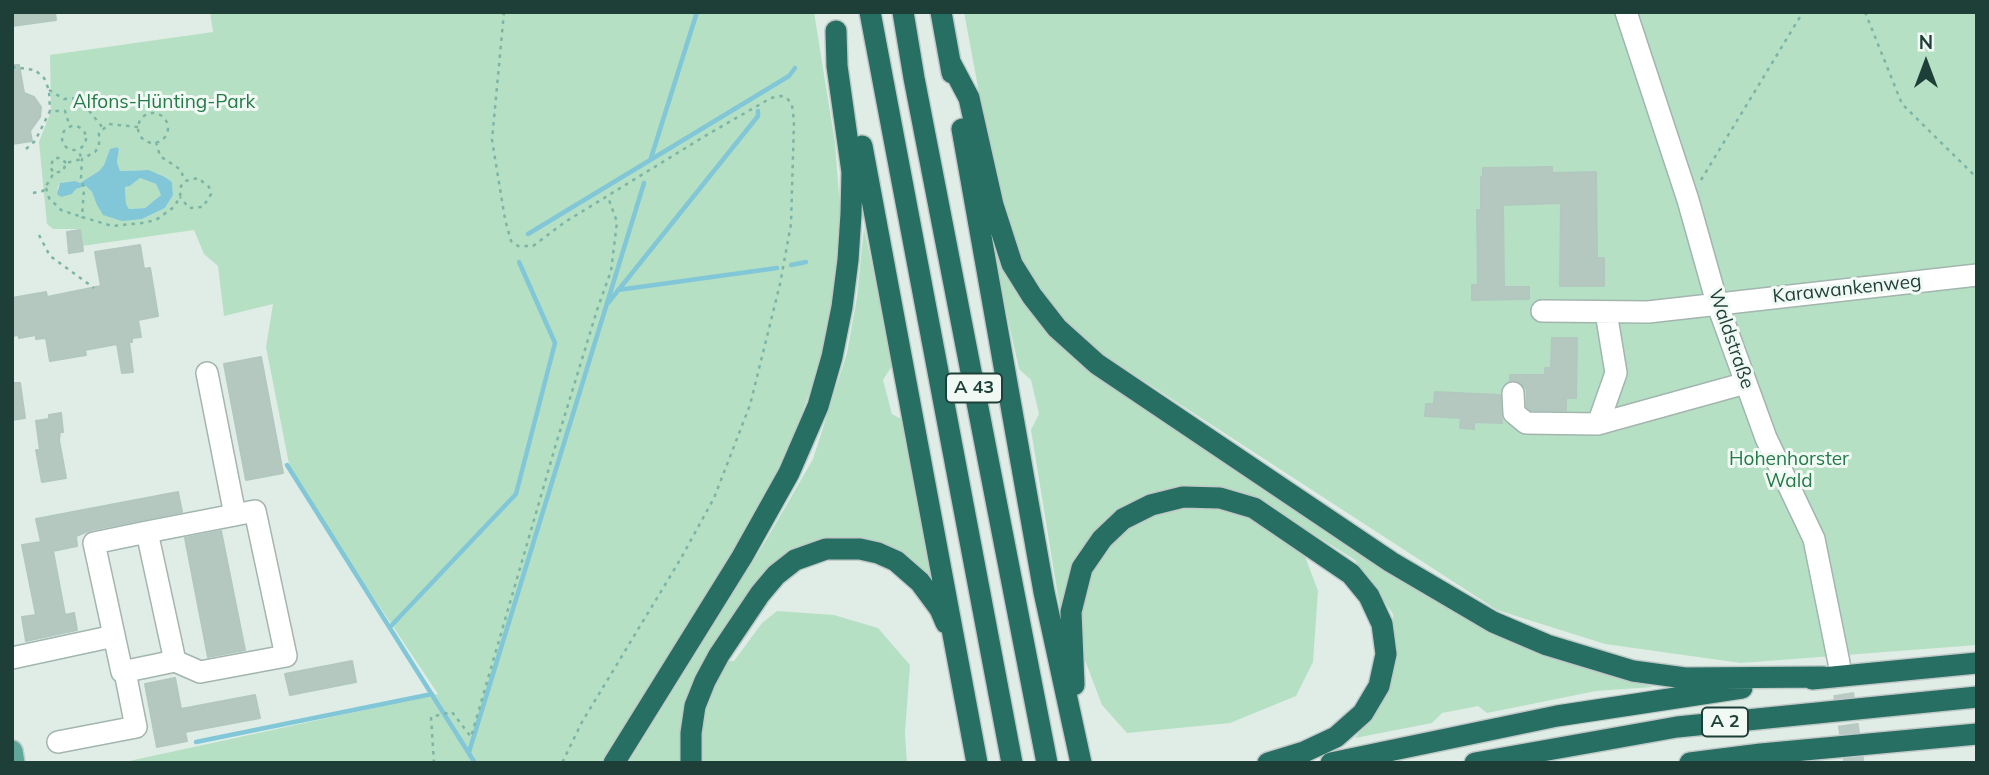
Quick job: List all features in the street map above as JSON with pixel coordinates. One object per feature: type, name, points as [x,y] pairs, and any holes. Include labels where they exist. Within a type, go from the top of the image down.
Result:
[{"type":"highway","name":"A 43","points":[[870,12],[1012,763]]},
{"type":"highway","name":"A 43","points":[[903,12],[1047,763]]},
{"type":"highway","points":[[941,12],[1044,592],[1081,763]]},
{"type":"highway","points":[[834,21],[855,105],[978,763]]},
{"type":"highway","points":[[614,763],[742,556],[789,472],[818,406],[842,307],[850,225],[852,172],[837,66],[834,21]]},
{"type":"highway","points":[[950,62],[968,97],[993,205],[1012,264],[1057,328],[1097,364],[1391,562],[1493,622],[1583,657],[1633,671],[1685,678],[1977,663]]},
{"type":"highway","points":[[1075,736],[1071,612],[1083,568],[1102,539],[1123,519],[1151,505],[1183,498],[1220,498],[1254,508],[1351,574],[1369,596],[1382,624],[1386,654],[1378,686],[1363,713],[1336,737],[1304,752],[1268,763]]},
{"type":"highway","points":[[691,763],[691,733],[695,706],[705,681],[760,594],[776,575],[795,560],[827,549],[860,549],[878,553],[896,562],[920,582],[940,609],[954,643]]},
{"type":"highway","points":[[1331,763],[1557,716],[1832,670]]},
{"type":"highway","name":"A 2","points":[[1475,763],[1677,727],[1977,697]]},
{"type":"highway","name":"A 2","points":[[1690,763],[1787,751],[1977,734]]},
{"type":"main road","points":[[12,751],[14,763]]},
{"type":"street","name":"Waldstraße","points":[[1626,12],[1688,200],[1717,303],[1766,438],[1814,539],[1832,670]]},
{"type":"street","name":"Karawankenweg","points":[[1542,311],[1648,312],[1977,275]]},
{"type":"street","points":[[1598,424],[1616,373],[1606,312]]},
{"type":"street","points":[[207,373],[235,515]]},
{"type":"street","points":[[1513,393],[1514,413],[1526,423],[1598,424],[1746,383]]},
{"type":"street","points":[[58,742],[136,727],[94,543],[255,511],[286,656],[200,672],[175,661],[125,672]]},
{"type":"street","points":[[147,532],[175,661]]},
{"type":"street","points":[[12,658],[114,636]]},
{"type":"path","points":[[504,12],[492,140],[505,219],[511,241],[518,246],[533,246],[565,222],[771,98],[781,96],[787,98],[792,105],[795,161],[792,224],[750,405],[715,498],[582,722],[562,763]]},
{"type":"path","points":[[1688,200],[1803,12]]},
{"type":"path","points":[[1866,12],[1902,104],[1977,178]]},
{"type":"path","points":[[12,67],[25,67],[35,71],[44,78],[49,90],[50,111],[35,141],[26,149]]},
{"type":"path","points":[[49,90],[64,99],[80,98],[86,101],[86,107],[103,128]]},
{"type":"path","points":[[50,111],[65,111],[70,127]]},
{"type":"path","points":[[153,113],[160,115],[168,126],[167,134],[156,142],[143,139],[138,127],[140,120],[153,113]]},
{"type":"path","points":[[66,163],[95,152],[99,146],[99,133],[109,124],[138,127]]},
{"type":"path","points":[[70,127],[79,127],[86,135],[85,144],[78,150],[71,150],[62,142],[64,131],[70,127]]},
{"type":"path","points":[[156,142],[160,156],[181,170],[185,181]]},
{"type":"path","points":[[78,150],[82,159],[81,178],[84,189],[82,217]]},
{"type":"path","points":[[54,173],[50,164],[54,158],[61,158],[66,163]]},
{"type":"path","points":[[33,193],[43,191],[54,173],[63,171],[66,163]]},
{"type":"path","points":[[46,188],[49,198],[61,210],[112,226],[142,223],[165,215],[174,208],[180,198],[181,186],[185,181],[198,178],[205,181],[211,194],[203,207],[196,209],[183,204],[180,198]]},
{"type":"path","points":[[434,763],[432,717],[452,712],[471,737],[556,444],[611,271],[617,222],[608,197]]},
{"type":"path","points":[[39,235],[50,256],[94,288]]},
{"type":"green space","name":"Alfons-Hünting-Park","points":[[210,12],[814,12],[835,143],[840,208],[837,277],[828,344],[780,470],[750,527],[665,660],[668,663],[607,763],[120,763],[438,694],[291,474],[266,347],[273,304],[224,316],[218,266],[204,254],[194,230],[82,246],[80,229],[53,229],[47,224],[39,142],[51,111],[50,55],[213,32]],"holes":[[[117,147],[117,162],[120,171],[149,170],[172,182],[173,195],[165,208],[142,219],[96,203],[92,192],[86,186],[76,189],[72,194],[57,189],[60,183],[80,183],[99,171],[110,150]]]},
{"type":"green space","name":"Hohenhorster Wald","points":[[964,12],[1977,12],[1977,645],[1741,663],[1605,644],[1497,610],[1107,357],[1076,331],[1044,296],[1017,250],[998,195]]},
{"type":"green space","points":[[140,178],[156,184],[161,195],[145,208],[129,209],[125,187]]},
{"type":"green space","points":[[986,219],[1043,325],[1388,569],[1484,629],[1548,656],[1653,687],[1596,691],[1487,713],[1478,706],[1442,713],[1432,723],[1355,738],[1380,706],[1390,685],[1394,649],[1393,614],[1355,560],[1259,500],[1223,488],[1172,488],[1141,499],[1113,516],[1063,627],[1031,430],[1039,414],[1031,380],[1019,369]]},
{"type":"green space","points":[[864,228],[893,364],[883,380],[892,414],[905,421],[937,584],[836,539],[740,606],[682,763],[628,763],[765,542],[813,459],[847,353],[857,297]]},
{"type":"green space","points":[[1189,505],[1243,514],[1303,551],[1318,591],[1313,662],[1296,696],[1230,723],[1127,733],[1102,705],[1081,650],[1086,586],[1100,556],[1123,531],[1144,517]]},
{"type":"green space","points":[[777,611],[834,615],[878,628],[910,665],[905,733],[907,763],[699,763],[701,719],[711,689],[726,661],[734,661],[762,623]]},
{"type":"water","points":[[110,149],[119,149],[117,162],[120,171],[149,170],[172,182],[173,195],[165,208],[142,219],[122,221],[103,215],[92,192],[86,186],[76,189],[72,194],[61,197],[57,194],[60,183],[80,183],[99,171]],"holes":[[[140,178],[156,184],[161,195],[145,208],[129,209],[125,187]]]},
{"type":"building","points":[[12,12],[55,12],[56,20],[12,26]]},
{"type":"building","points":[[12,65],[19,65],[24,93],[34,97],[41,107],[40,117],[30,131],[32,141],[12,144]]},
{"type":"building","points":[[1552,167],[1552,173],[1596,172],[1597,258],[1604,258],[1604,286],[1560,286],[1561,203],[1503,205],[1504,287],[1529,287],[1529,299],[1472,300],[1472,285],[1478,285],[1477,210],[1481,210],[1483,168]]},
{"type":"building","points":[[80,230],[83,251],[69,253],[67,232]]},
{"type":"building","points":[[140,245],[144,269],[150,268],[158,316],[138,320],[141,337],[132,338],[132,342],[129,342],[133,372],[122,373],[117,344],[85,350],[86,355],[50,361],[46,338],[36,339],[36,335],[19,338],[19,335],[12,336],[12,298],[46,292],[47,297],[101,286],[95,252]]},
{"type":"building","points":[[1552,338],[1577,338],[1576,398],[1566,398],[1566,410],[1531,410],[1527,407],[1527,389],[1520,382],[1510,380],[1510,375],[1545,375],[1545,368],[1551,368]]},
{"type":"building","points":[[261,357],[283,473],[246,480],[224,364]]},
{"type":"building","points":[[12,383],[20,383],[25,418],[12,420]]},
{"type":"building","points":[[1435,392],[1500,395],[1502,423],[1474,422],[1474,429],[1460,428],[1461,418],[1425,416],[1426,404],[1434,404]]},
{"type":"building","points":[[61,413],[63,432],[60,432],[59,440],[66,478],[42,482],[36,450],[40,450],[36,421]]},
{"type":"building","points":[[178,492],[182,512],[91,530],[76,536],[77,546],[53,551],[65,615],[74,613],[77,630],[26,641],[22,617],[36,615],[22,545],[41,542],[36,519]]},
{"type":"building","points":[[221,531],[245,650],[208,657],[185,538]]},
{"type":"building","points":[[352,661],[356,682],[290,695],[285,674]]},
{"type":"building","points":[[175,678],[181,709],[255,695],[260,718],[185,732],[187,741],[157,747],[145,684]]},
{"type":"waterway","points":[[651,158],[697,12]]},
{"type":"waterway","points":[[528,234],[789,76],[795,68]]},
{"type":"waterway","points":[[608,303],[758,116],[758,111]]},
{"type":"waterway","points":[[469,752],[644,183]]},
{"type":"waterway","points":[[390,627],[516,494],[555,343],[519,262]]},
{"type":"waterway","points":[[791,265],[806,262]]},
{"type":"waterway","points":[[618,290],[777,268]]},
{"type":"waterway","points":[[287,465],[475,763]]},
{"type":"waterway","points":[[196,742],[432,694]]},
{"type":"tunnel","points":[[1839,663],[1854,763]]}]
